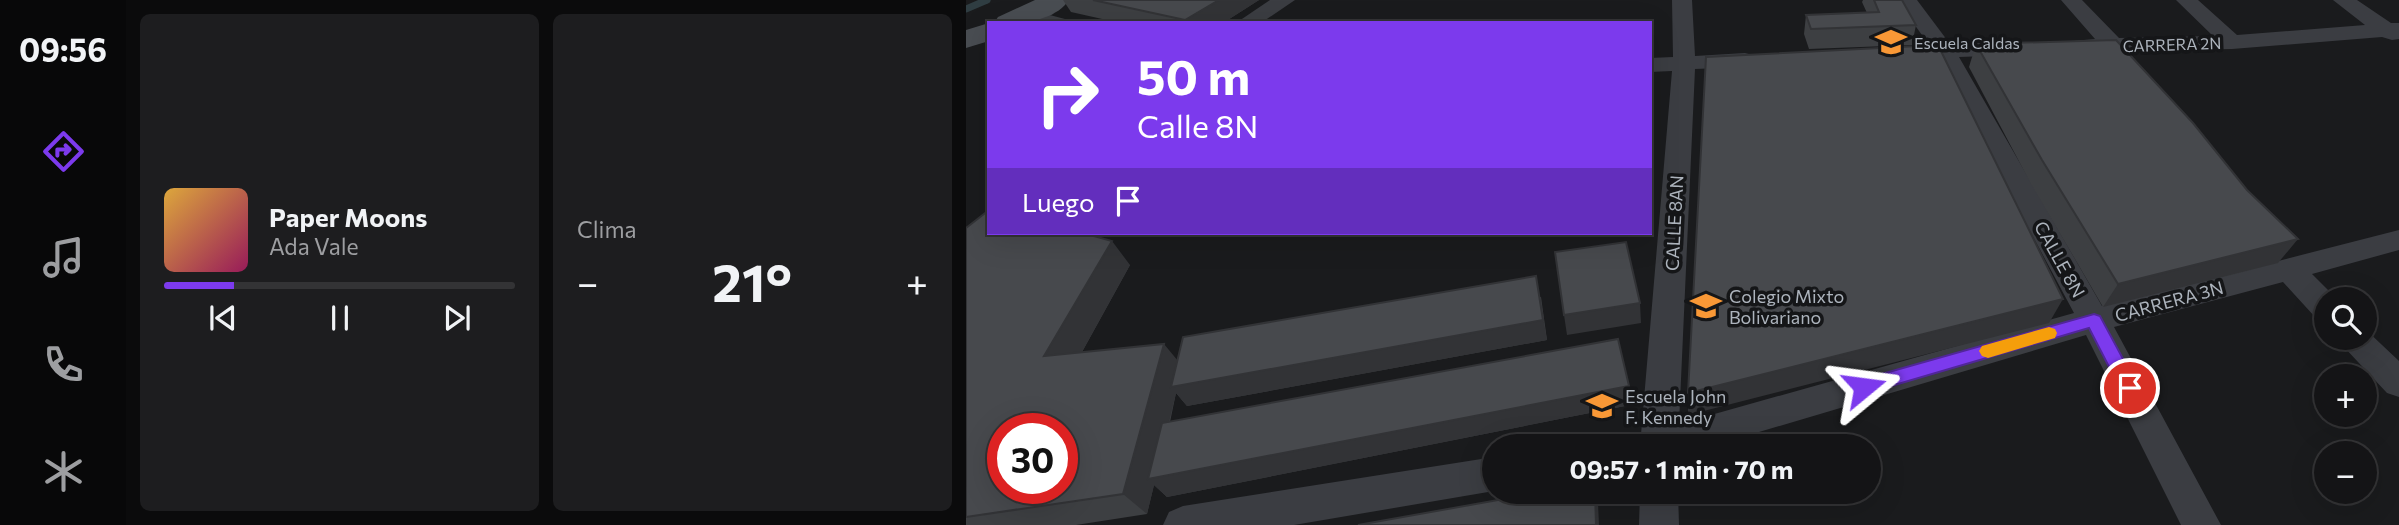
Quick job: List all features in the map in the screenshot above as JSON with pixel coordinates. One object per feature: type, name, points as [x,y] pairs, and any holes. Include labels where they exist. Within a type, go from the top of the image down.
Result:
[{"type":"street","points":[[1018,19],[1056,0]]},
{"type":"street","points":[[1249,21],[1285,0]]},
{"type":"street","name":"CALLE 8AN","points":[[1660,434],[1684,63],[1682,0]]},
{"type":"street","name":"CALLE 8N","points":[[1907,0],[1944,51],[2094,320],[2201,525]]},
{"type":"street","points":[[2071,0],[2139,76]]},
{"type":"street","points":[[2186,0],[2232,42]]},
{"type":"street","points":[[2343,0],[2395,33]]},
{"type":"street","points":[[1018,19],[1038,21]]},
{"type":"street","points":[[966,40],[987,32]]},
{"type":"street","name":"CARRERA 2N","points":[[2061,47],[2232,42],[2395,33]]},
{"type":"street","points":[[1875,54],[2035,48]]},
{"type":"street","points":[[1652,65],[1766,59]]},
{"type":"street","name":"CARRERA 3N","points":[[1700,434],[2293,260],[2399,240]]},
{"type":"street","points":[[2293,260],[2314,291]]},
{"type":"street","points":[[2367,350],[2399,383]]},
{"type":"street","points":[[1184,525],[1246,520],[1482,476]]},
{"type":"street","points":[[1659,525],[1660,504]]},
{"type":"building","points":[[1093,0],[1219,0],[1185,20]]},
{"type":"building","points":[[1874,0],[1902,0],[1916,25],[1811,29],[1806,15],[1879,12]]},
{"type":"building","points":[[2116,40],[2193,123],[2247,190],[2298,239],[2118,284],[2042,160],[1976,44]]},
{"type":"building","points":[[1938,45],[2063,299],[1688,393],[1706,57]]},
{"type":"building","points":[[987,212],[987,235],[1090,235],[1112,241],[1044,356],[1164,344],[1123,494],[1078,501],[1078,413],[987,413],[987,504],[1055,504],[966,517],[966,228]]},
{"type":"building","points":[[1626,242],[1640,303],[1564,315],[1555,252]]},
{"type":"building","points":[[1536,276],[1543,320],[1171,387],[1183,337]]},
{"type":"building","points":[[1618,339],[1629,386],[1148,479],[1162,423]]},
{"type":"building","points":[[1482,503],[1595,504],[1596,525],[1358,525]]},
{"type":"waterway","points":[[966,9],[987,0]]},
{"type":"slow traffic","points":[[1988,351],[2049,333]]},
{"type":"place","name":"Escuela Caldas","points":[[1891,42]]},
{"type":"place","name":"Colegio Mixto Bolivariano","points":[[1706,306]]},
{"type":"place","name":"Escuela John F. Kennedy","points":[[1602,406]]},
{"type":"route","points":[[1864,387],[2094,320],[2130,388]]}]
